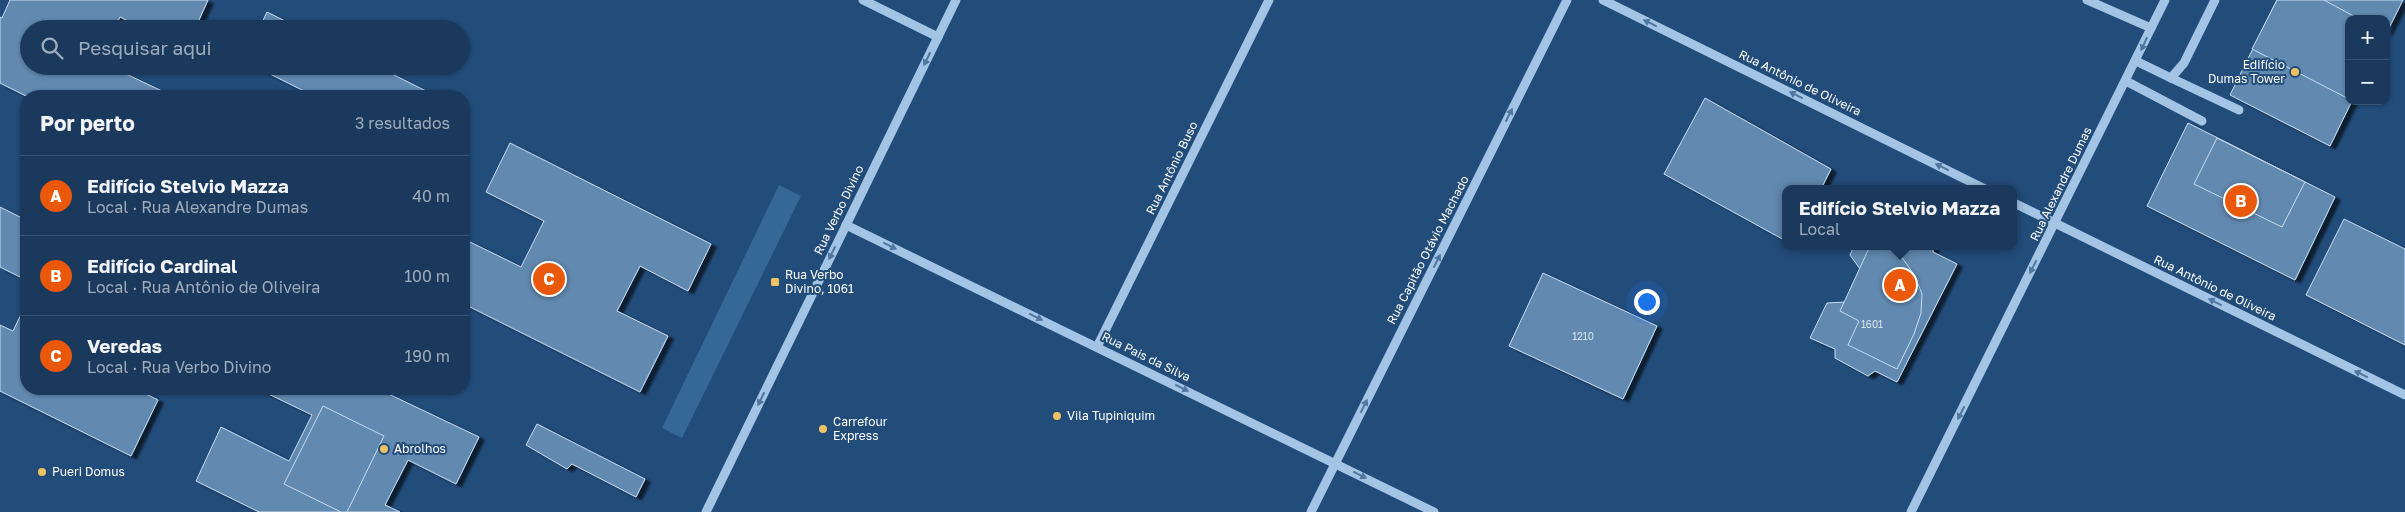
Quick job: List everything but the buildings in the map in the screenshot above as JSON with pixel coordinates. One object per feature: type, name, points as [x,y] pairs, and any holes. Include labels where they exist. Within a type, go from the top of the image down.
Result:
[{"type":"street","points":[[864,0],[938,37]]},
{"type":"street","name":"Rua Verbo Divino","points":[[706,512],[956,0]]},
{"type":"street","name":"Rua Antônio Buso","points":[[1097,347],[1269,0]]},
{"type":"street","name":"Rua Capitão Otávio Machado","points":[[1311,512],[1567,0]]},
{"type":"street","name":"Rua Antônio de Oliveira","points":[[1603,0],[1977,185]]},
{"type":"street","points":[[2087,0],[2151,28]]},
{"type":"street","name":"Rua Alexandre Dumas","points":[[1910,512],[2165,0]]},
{"type":"street","points":[[2172,78],[2184,63],[2215,0]]},
{"type":"street","points":[[2136,61],[2239,110]]},
{"type":"street","points":[[2126,81],[2202,121]]},
{"type":"street","name":"Rua Antônio de Oliveira","points":[[2017,205],[2405,395]]},
{"type":"street","name":"Rua Pais da Silva","points":[[846,225],[1434,512]]},
{"type":"shaded area","points":[[779,185],[801,196],[682,438],[662,428]]},
{"type":"place","name":"Edifício Dumas Tower","points":[[2295,72]]},
{"type":"place","name":"Edifício Cardinal","points":[[2241,201]]},
{"type":"place","name":"Veredas","points":[[549,279]]},
{"type":"place","name":"Rua Verbo Divino, 1061","points":[[775,282]]},
{"type":"place","name":"Edifício Stelvio Mazza","points":[[1900,285]]},
{"type":"place","name":"Vila Tupiniquim","points":[[1057,416]]},
{"type":"place","name":"Carrefour Express","points":[[823,429]]},
{"type":"place","name":"Abrolhos","points":[[384,449]]},
{"type":"place","name":"Pueri Domus","points":[[42,472]]}]
